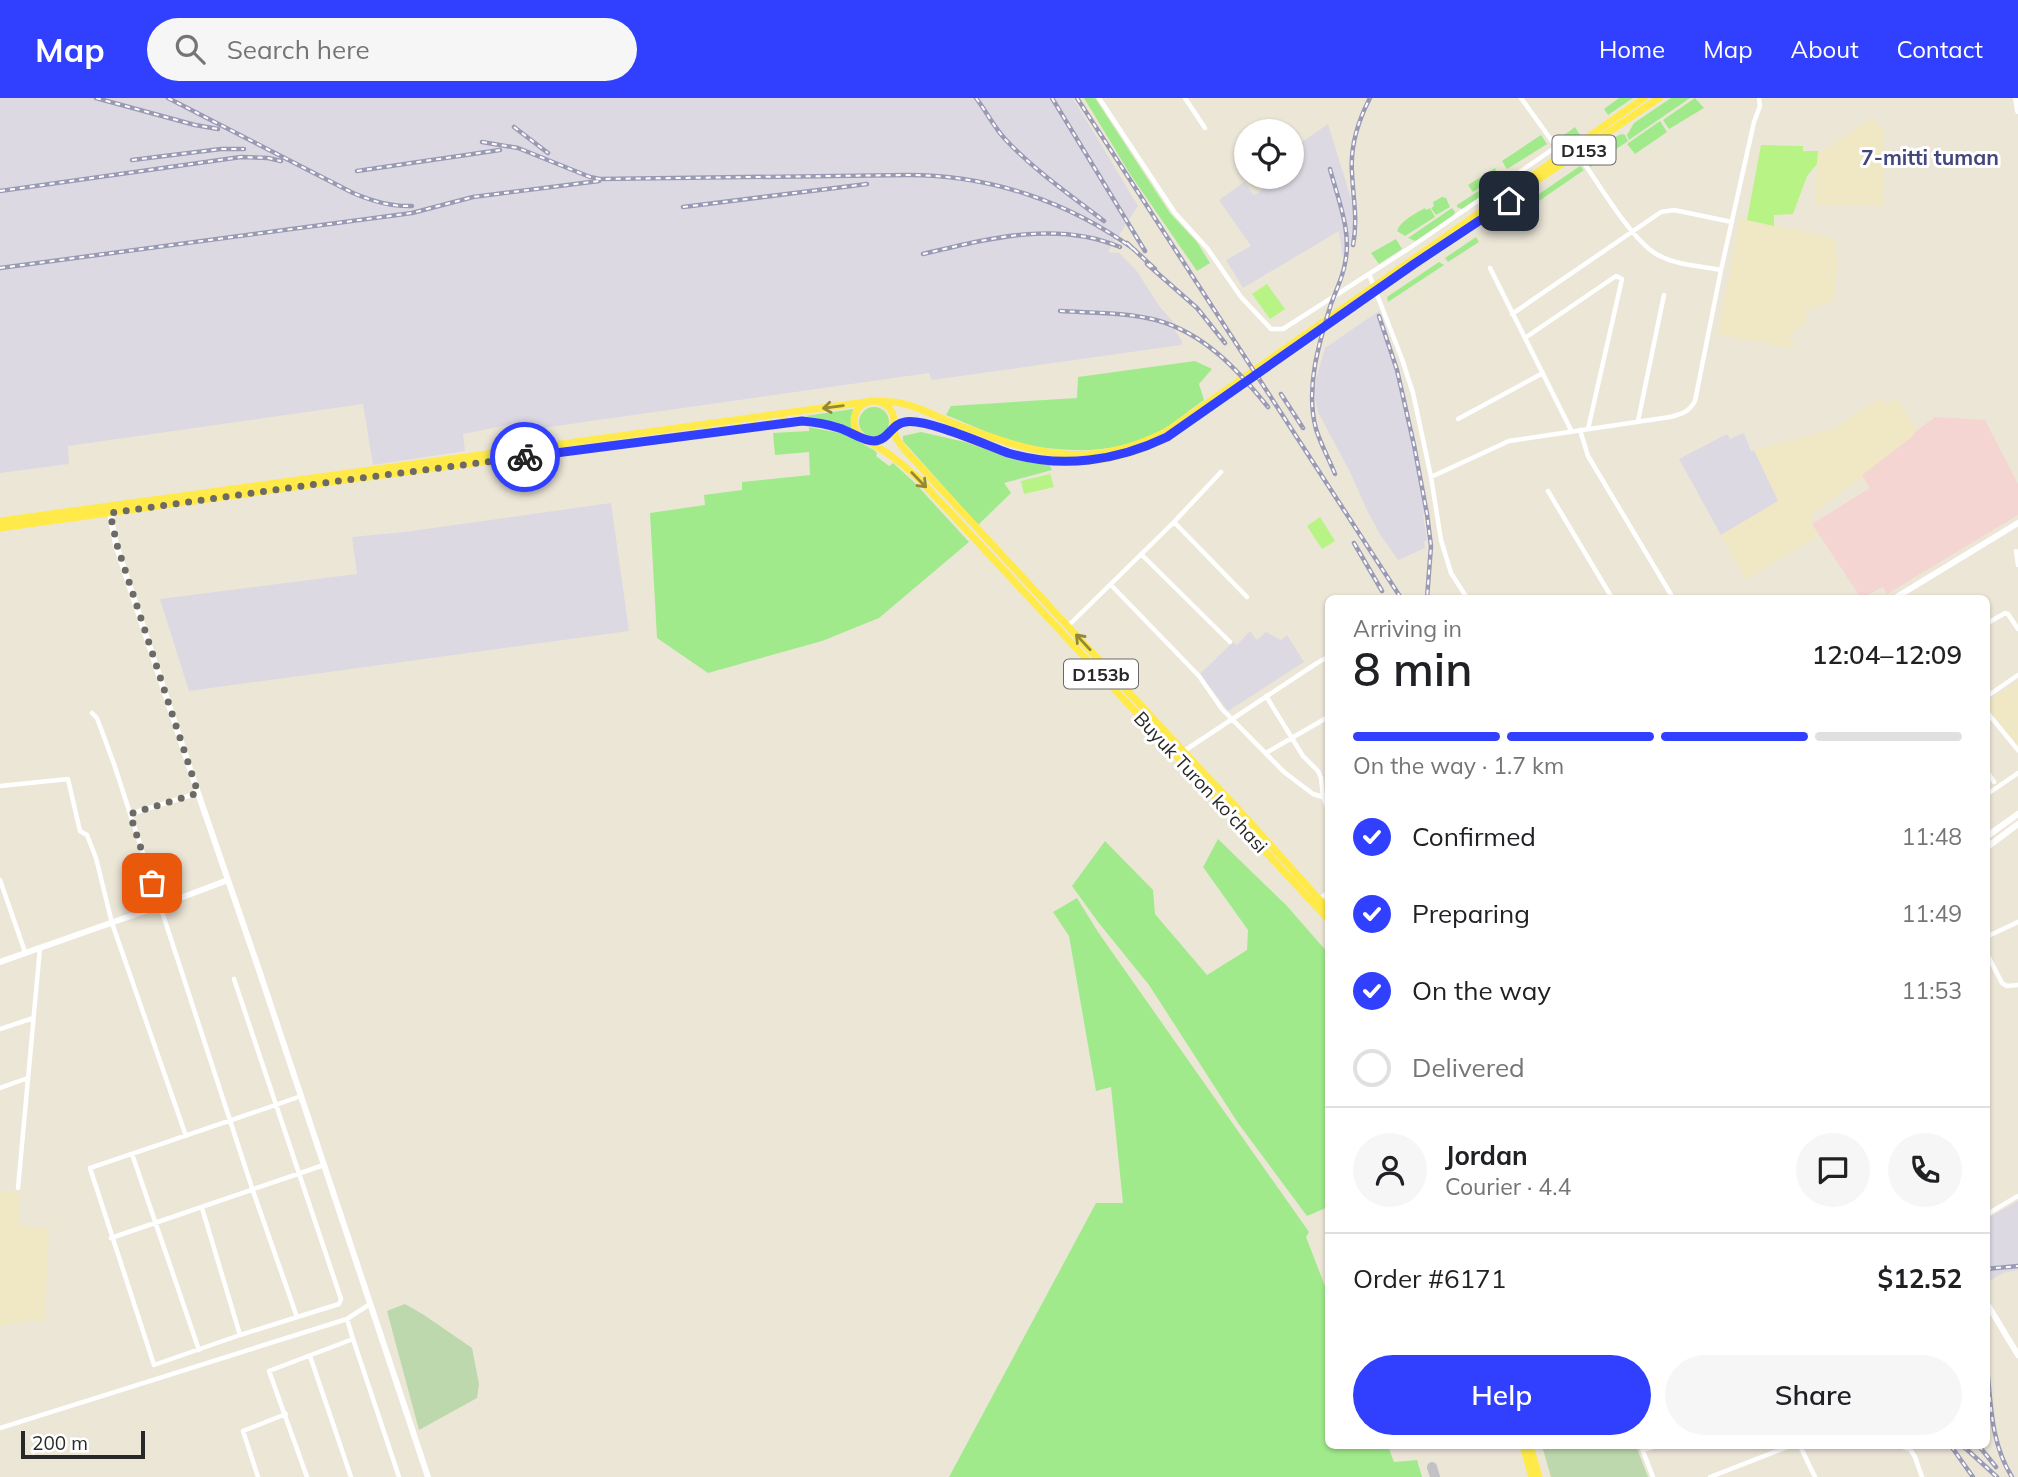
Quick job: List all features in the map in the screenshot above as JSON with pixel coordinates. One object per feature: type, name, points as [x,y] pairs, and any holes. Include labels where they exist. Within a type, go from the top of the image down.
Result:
[{"type":"main road","name":"D153","points":[[0,528],[109,509],[873,401],[901,403],[1019,447],[1067,454],[1097,454],[1131,447],[1167,431],[1205,407],[1513,193],[1644,98]]},
{"type":"main road","name":"D153","points":[[1513,193],[1578,154],[1659,98]]},
{"type":"main road","points":[[865,439],[856,430],[854,417],[861,406],[873,401],[879,402],[889,409],[894,420],[893,426]]},
{"type":"main road","name":"D153","points":[[0,521],[331,482],[782,422],[822,423],[877,441],[887,436],[893,426],[907,421],[921,422],[1022,457],[1055,462],[1080,461],[1125,454],[1152,444],[1167,437],[1205,407]]},
{"type":"main road","name":"Buyuk Turon ko'chasi","points":[[893,426],[900,445],[1068,626],[1325,916]]},
{"type":"main road","name":"Buyuk Turon ko'chasi","points":[[865,439],[887,451],[919,479],[1179,751],[1238,808],[1325,905]]},
{"type":"main road","points":[[1524,1449],[1532,1477]]},
{"type":"main road","points":[[1531,1449],[1539,1477]]},
{"type":"street","points":[[1100,98],[1175,213],[1207,248],[1241,297],[1271,329],[1283,329],[1556,147]]},
{"type":"street","points":[[1185,98],[1205,128]]},
{"type":"street","points":[[1521,98],[1562,155]]},
{"type":"street","points":[[1432,477],[1509,441],[1683,414],[1691,408],[1695,401],[1721,270],[1754,122],[1760,106],[1759,98]]},
{"type":"street","points":[[2016,98],[2018,111]]},
{"type":"street","points":[[1578,154],[1648,250],[1667,260],[1721,270]]},
{"type":"street","points":[[1512,314],[1661,212],[1674,209],[1732,222]]},
{"type":"street","points":[[1490,268],[1572,432]]},
{"type":"street","points":[[1369,274],[1413,393],[1447,562],[1466,595]]},
{"type":"street","points":[[1525,338],[1616,276],[1622,279],[1588,429]]},
{"type":"street","points":[[1638,421],[1664,295]]},
{"type":"street","points":[[1458,419],[1543,373]]},
{"type":"street","points":[[1580,430],[1588,456],[1671,595]]},
{"type":"street","points":[[1068,626],[1221,472]]},
{"type":"street","points":[[1548,491],[1610,595]]},
{"type":"street","points":[[109,509],[117,545],[198,793],[428,1477]]},
{"type":"street","points":[[1174,522],[1247,597]]},
{"type":"street","points":[[1900,595],[2018,523]]},
{"type":"street","points":[[2016,551],[2018,565]]},
{"type":"street","points":[[1141,554],[1230,642]]},
{"type":"street","points":[[1111,585],[1199,676],[1223,709],[1284,772],[1313,794],[1322,797]]},
{"type":"street","points":[[1990,622],[2005,613],[2018,629]]},
{"type":"street","points":[[1179,751],[1325,659]]},
{"type":"street","points":[[1990,694],[2018,675]]},
{"type":"street","points":[[1266,696],[1303,756],[1318,771],[1325,803]]},
{"type":"street","points":[[92,713],[97,718],[130,814],[297,1317]]},
{"type":"street","points":[[1990,716],[2018,750]]},
{"type":"street","points":[[1266,753],[1325,719]]},
{"type":"street","points":[[1990,792],[2018,773]]},
{"type":"street","points":[[1990,776],[1994,782]]},
{"type":"street","points":[[0,786],[68,779],[80,831],[87,835],[96,858],[112,923],[186,1136]]},
{"type":"street","points":[[130,814],[198,793]]},
{"type":"street","points":[[1990,834],[2018,814]]},
{"type":"street","points":[[1990,845],[2018,824]]},
{"type":"street","points":[[0,880],[25,952]]},
{"type":"street","points":[[0,962],[228,880]]},
{"type":"street","points":[[1320,899],[1325,895]]},
{"type":"street","points":[[1990,935],[2018,922]]},
{"type":"street","points":[[18,1188],[40,948]]},
{"type":"street","points":[[1990,960],[2002,983],[2007,986],[2018,985]]},
{"type":"street","points":[[234,979],[276,1105],[299,1174],[341,1299],[339,1304],[154,1365],[90,1168],[186,1136],[230,1120],[276,1105],[301,1096]]},
{"type":"street","points":[[0,1029],[33,1018]]},
{"type":"street","points":[[0,1088],[28,1078]]},
{"type":"street","points":[[132,1154],[199,1350]]},
{"type":"street","points":[[111,1238],[324,1165]]},
{"type":"street","points":[[1990,1213],[2018,1196]]},
{"type":"street","points":[[202,1208],[240,1335]]},
{"type":"street","points":[[0,1428],[347,1319],[370,1304]]},
{"type":"street","points":[[1990,1309],[2018,1355]]},
{"type":"street","points":[[347,1319],[399,1477]]},
{"type":"street","points":[[307,1477],[269,1371],[353,1339]]},
{"type":"street","points":[[310,1356],[351,1477]]},
{"type":"street","points":[[258,1477],[243,1431],[286,1414]]},
{"type":"street","points":[[1642,1449],[1653,1477]]},
{"type":"street","points":[[1710,1477],[1782,1449]]},
{"type":"street","points":[[1801,1449],[1815,1477]]},
{"type":"street","points":[[1910,1449],[1922,1477]]},
{"type":"shaded area","points":[[0,98],[1073,98],[1138,206],[1108,252],[1119,253],[1136,270],[1160,307],[1175,324],[1174,329],[1182,341],[1181,345],[932,380],[929,373],[514,432],[512,424],[463,434],[465,451],[373,465],[363,404],[68,446],[69,464],[0,473]]},
{"type":"shaded area","points":[[1872,118],[1884,131],[1884,205],[1815,206],[1818,151],[1821,152]]},
{"type":"shaded area","points":[[1328,124],[1352,202],[1353,226],[1347,260],[1343,260],[1339,231],[1243,288],[1226,260],[1251,246],[1219,200],[1234,189],[1249,189],[1254,195],[1261,189],[1304,189],[1304,141]]},
{"type":"shaded area","points":[[1740,218],[1834,238],[1838,264],[1834,301],[1804,311],[1808,321],[1789,336],[1795,345],[1789,348],[1718,334]]},
{"type":"shaded area","points":[[1379,311],[1406,398],[1429,513],[1423,515],[1427,541],[1424,541],[1425,548],[1398,560],[1379,533],[1318,412],[1313,389],[1325,348]]},
{"type":"shaded area","points":[[1880,398],[1886,405],[1897,399],[1917,430],[1913,437],[1813,513],[1811,522],[1819,535],[1746,580],[1721,535],[1778,501],[1754,450],[1832,429]]},
{"type":"shaded area","points":[[1935,417],[1985,420],[2018,484],[2018,515],[1887,594],[1883,587],[1867,595],[1859,595],[1812,524],[1870,488],[1862,475]]},
{"type":"shaded area","points":[[1744,433],[1779,501],[1721,535],[1679,459],[1727,434],[1730,439]]},
{"type":"shaded area","points":[[611,503],[629,631],[189,691],[160,599],[357,574],[352,537]]},
{"type":"shaded area","points":[[1250,631],[1257,640],[1266,632],[1281,640],[1287,635],[1304,662],[1228,711],[1200,674],[1233,642],[1237,645]]},
{"type":"shaded area","points":[[2018,682],[2018,747],[1990,711],[1990,700]]},
{"type":"shaded area","points":[[0,1191],[20,1191],[19,1225],[49,1228],[45,1321],[32,1320],[0,1326]]},
{"type":"shaded area","points":[[2018,1201],[2018,1270],[2003,1273],[1990,1281],[1990,1217]]},
{"type":"green space","points":[[1084,98],[1095,98],[1170,213],[1197,242],[1210,263],[1197,271],[1130,174]]},
{"type":"green space","points":[[1619,98],[1633,98],[1608,115],[1604,109]]},
{"type":"green space","points":[[1671,98],[1690,98],[1629,140],[1627,135],[1634,123]]},
{"type":"green space","points":[[1695,98],[1704,108],[1669,129],[1663,120]]},
{"type":"green space","points":[[1660,121],[1667,132],[1635,154],[1627,144]]},
{"type":"green space","points":[[1575,127],[1580,135],[1562,147],[1557,140]]},
{"type":"green space","points":[[1622,134],[1628,141],[1590,167],[1588,161],[1594,152]]},
{"type":"green space","points":[[1541,135],[1547,144],[1507,169],[1502,161]]},
{"type":"green space","points":[[1761,145],[1803,146],[1803,151],[1818,151],[1817,164],[1807,176],[1793,214],[1774,215],[1774,226],[1747,220]]},
{"type":"green space","points":[[1580,166],[1584,170],[1510,221],[1507,216]]},
{"type":"green space","points":[[1495,168],[1499,175],[1473,192],[1468,185]]},
{"type":"green space","points":[[1502,176],[1505,180],[1462,209],[1457,207],[1457,205]]},
{"type":"green space","points":[[1442,197],[1446,198],[1450,207],[1436,215],[1431,208],[1434,206],[1433,202]]},
{"type":"green space","points":[[1425,208],[1430,208],[1435,217],[1405,236],[1397,231],[1405,220]]},
{"type":"green space","points":[[1452,208],[1454,215],[1419,240],[1408,238]]},
{"type":"green space","points":[[1476,237],[1479,242],[1448,262],[1445,258]]},
{"type":"green space","points":[[1396,239],[1402,249],[1379,264],[1371,253]]},
{"type":"green space","points":[[1439,262],[1444,265],[1388,302],[1387,297]]},
{"type":"green space","points":[[1267,284],[1285,309],[1270,319],[1252,294]]},
{"type":"green space","points":[[1195,361],[1212,369],[1199,384],[1204,400],[1160,431],[1130,444],[1082,450],[1033,446],[1000,437],[946,415],[951,406],[1077,398],[1078,377]]},
{"type":"green space","points":[[874,407],[885,411],[889,422],[885,433],[874,437],[863,433],[859,422],[863,411]]},
{"type":"green space","points":[[853,409],[852,429],[805,416]]},
{"type":"green space","points":[[809,427],[845,434],[874,450],[876,456],[889,466],[893,463],[969,542],[879,618],[822,641],[708,673],[657,638],[650,513],[705,505],[704,495],[742,490],[742,482],[810,475],[809,452],[775,455],[773,433],[809,431]]},
{"type":"green space","points":[[921,432],[965,442],[1017,460],[1049,464],[1052,470],[1004,483],[1011,493],[978,525],[903,441],[903,436]]},
{"type":"green space","points":[[1050,474],[1054,487],[1024,494],[1021,481]]},
{"type":"green space","points":[[1320,517],[1335,541],[1322,549],[1307,526]]},
{"type":"green space","points":[[1218,839],[1287,906],[1325,950],[1325,1208],[1307,1216],[1238,1123],[1149,985],[1072,886],[1105,841],[1153,890],[1155,914],[1207,975],[1247,950],[1248,930],[1203,867]]},
{"type":"green space","points":[[1077,898],[1098,932],[1309,1232],[1306,1237],[1325,1286],[1325,1449],[1389,1449],[1394,1462],[1417,1460],[1422,1477],[949,1477],[1096,1203],[1123,1203],[1111,1087],[1096,1091],[1069,936],[1053,912]]},
{"type":"green space","points":[[405,1304],[472,1348],[479,1384],[477,1398],[419,1430],[387,1311]]},
{"type":"green space","points":[[1543,1449],[1637,1449],[1648,1477],[1551,1477]]},
{"type":"taxiway","points":[[1432,1467],[1435,1477]]},
{"type":"railway","points":[[96,98],[218,129]]},
{"type":"railway","points":[[168,98],[353,193],[382,203],[412,206]]},
{"type":"railway","points":[[976,98],[1001,134],[1016,150],[1104,221]]},
{"type":"railway","points":[[1052,98],[1145,251]]},
{"type":"railway","points":[[1077,98],[1399,595]]},
{"type":"railway","points":[[1353,245],[1355,218],[1352,153],[1370,98]]},
{"type":"railway","points":[[514,127],[548,153]]},
{"type":"railway","points":[[482,142],[518,148],[600,179],[908,175],[968,180],[1027,194],[1055,205],[1083,218],[1135,250]]},
{"type":"railway","points":[[132,160],[221,149],[244,149]]},
{"type":"railway","points":[[357,171],[500,150]]},
{"type":"railway","points":[[0,191],[241,157],[281,161]]},
{"type":"railway","points":[[1330,169],[1343,216],[1347,251],[1343,273],[1318,350],[1312,398],[1316,429],[1335,474]]},
{"type":"railway","points":[[0,268],[412,213],[473,197],[599,181]]},
{"type":"railway","points":[[683,207],[867,184]]},
{"type":"railway","points":[[923,254],[997,238],[1046,233],[1096,239],[1120,247]]},
{"type":"railway","points":[[1127,243],[1155,269]]},
{"type":"railway","points":[[1147,264],[1197,308],[1225,343]]},
{"type":"railway","points":[[1060,311],[1132,316],[1173,326],[1205,343],[1219,354],[1268,407]]},
{"type":"railway","points":[[1379,316],[1397,370],[1427,514],[1431,546],[1427,595]]},
{"type":"railway","points":[[1281,394],[1303,428]]},
{"type":"railway","points":[[1354,543],[1382,591]]},
{"type":"railway","points":[[1990,1269],[2018,1266]]},
{"type":"railway","points":[[1990,1399],[1996,1438],[2012,1477]]},
{"type":"railway","points":[[1953,1449],[1973,1477]]},
{"type":"railway","points":[[1966,1449],[1997,1477]]},
{"type":"railway","points":[[1981,1449],[1996,1467]]},
{"type":"way so far","points":[[152,883],[130,814],[198,793],[117,545],[110,513],[525,457]]},
{"type":"district","name":"7-mitti tuman","points":[[1930,157]]},
{"type":"route","points":[[525,457],[802,421],[841,428],[865,439],[877,441],[887,436],[893,426],[907,421],[921,422],[1008,453],[1055,462],[1097,460],[1125,454],[1167,437],[1414,264],[1509,201]]}]
